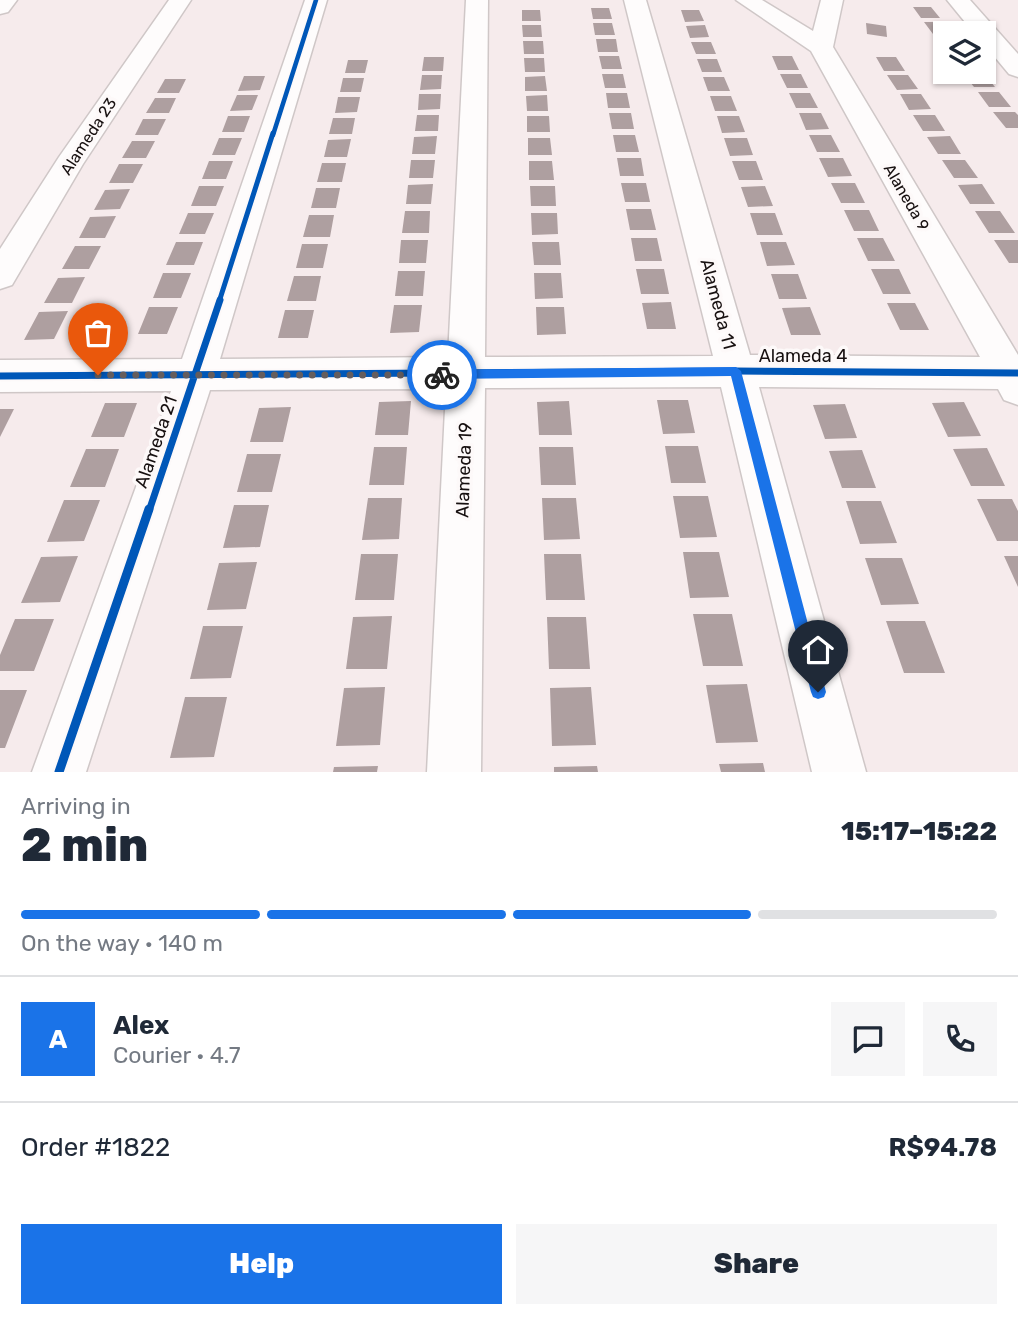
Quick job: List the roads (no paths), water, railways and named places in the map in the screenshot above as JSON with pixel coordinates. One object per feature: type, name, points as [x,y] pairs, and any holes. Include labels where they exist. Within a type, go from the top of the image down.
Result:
[{"type":"street","points":[[0,6],[6,0]]},
{"type":"street","name":"Alameda 23","points":[[0,276],[69,164],[180,0]]},
{"type":"street","name":"Alameda 21","points":[[59,772],[196,374],[316,0]]},
{"type":"street","name":"Alameda 19","points":[[454,772],[477,0]]},
{"type":"street","name":"Alameda 11","points":[[635,0],[736,371],[839,772]]},
{"type":"street","points":[[747,0],[821,47],[832,0]]},
{"type":"street","points":[[958,0],[1018,69]]},
{"type":"street","name":"Alaneda 9","points":[[821,47],[1015,378]]},
{"type":"street","name":"Alameda 4","points":[[0,376],[467,375],[736,371],[1015,378]]}]
